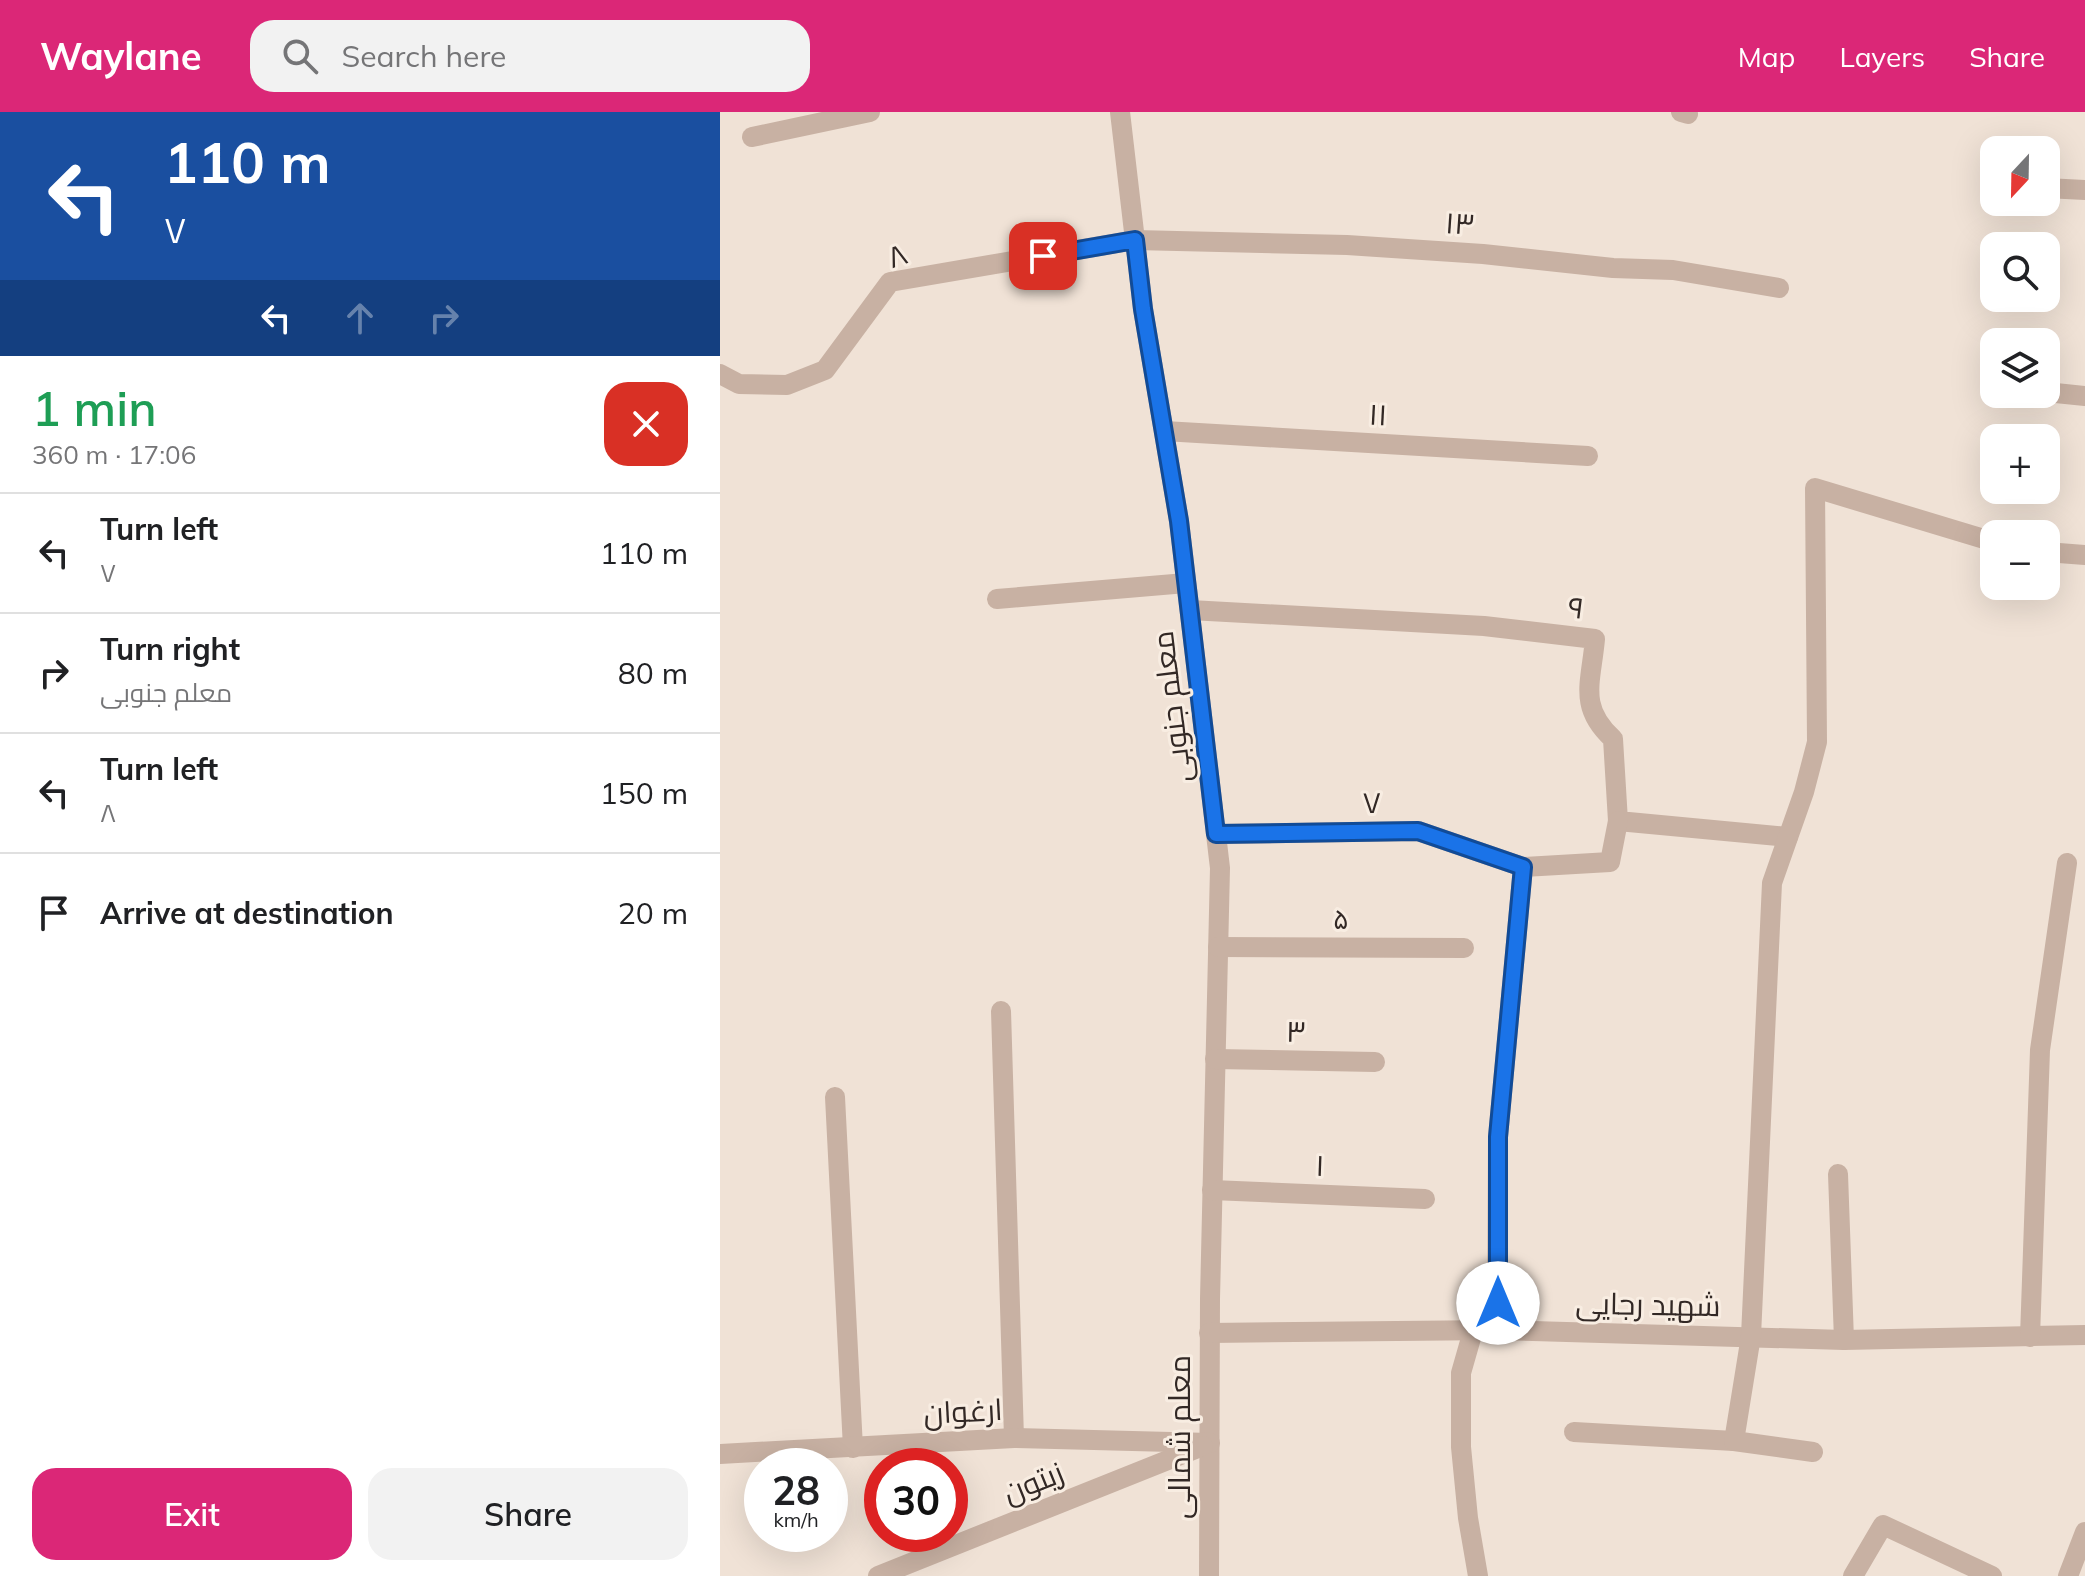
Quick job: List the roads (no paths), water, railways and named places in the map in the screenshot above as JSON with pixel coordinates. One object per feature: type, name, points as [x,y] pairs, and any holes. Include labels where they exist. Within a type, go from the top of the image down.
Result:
[{"type":"street","points":[[752,137],[870,112]]},
{"type":"street","name":"معلم جنوبی","points":[[1120,112],[1143,309],[1190,610],[1220,868],[1210,1299]]},
{"type":"street","points":[[2060,189],[2085,190]]},
{"type":"street","name":"۱۳","points":[[1135,240],[1347,245],[1483,254],[1613,268],[1673,270],[1779,288]]},
{"type":"street","name":"۸","points":[[720,374],[739,384],[787,385],[825,370],[890,282],[1135,240]]},
{"type":"street","points":[[2060,393],[2085,396]]},
{"type":"street","name":"۱۱","points":[[1164,431],[1588,456]]},
{"type":"street","points":[[1734,1441],[1751,1336],[1772,883],[1804,792],[1817,742],[1815,488],[1980,538]]},
{"type":"street","points":[[2060,553],[2085,555]]},
{"type":"street","points":[[997,599],[1186,583]]},
{"type":"street","name":"۹","points":[[1190,610],[1484,626],[1595,639],[1588,705],[1598,726],[1613,739],[1618,821]]},
{"type":"street","points":[[1497,1330],[1498,1137],[1523,867],[1610,862],[1618,821],[1788,837]]},
{"type":"street","name":"۷","points":[[1216,834],[1418,831],[1523,867]]},
{"type":"street","points":[[2030,1337],[2040,1050],[2067,863]]},
{"type":"street","name":"۵","points":[[1218,947],[1464,948]]},
{"type":"street","points":[[1001,1011],[1014,1438]]},
{"type":"street","name":"۳","points":[[1215,1059],[1375,1062]]},
{"type":"street","points":[[835,1097],[853,1448]]},
{"type":"street","points":[[1838,1174],[1844,1340]]},
{"type":"street","name":"۱","points":[[1212,1190],[1425,1199]]},
{"type":"street","name":"معلم شمالی","points":[[1209,1576],[1210,1299]]},
{"type":"street","name":"شهید رجایی","points":[[1209,1333],[1497,1330],[1844,1340],[2085,1335]]},
{"type":"street","points":[[1473,1331],[1461,1373],[1461,1447],[1478,1576]]},
{"type":"street","points":[[1574,1432],[1734,1441],[1813,1452]]},
{"type":"street","name":"ارغوان","points":[[720,1454],[1014,1438],[1210,1443]]},
{"type":"street","name":"زیتون","points":[[878,1576],[920,1568],[1210,1443]]},
{"type":"street","points":[[1853,1576],[1883,1525],[1992,1576]]},
{"type":"street","points":[[2068,1576],[2085,1532]]}]
